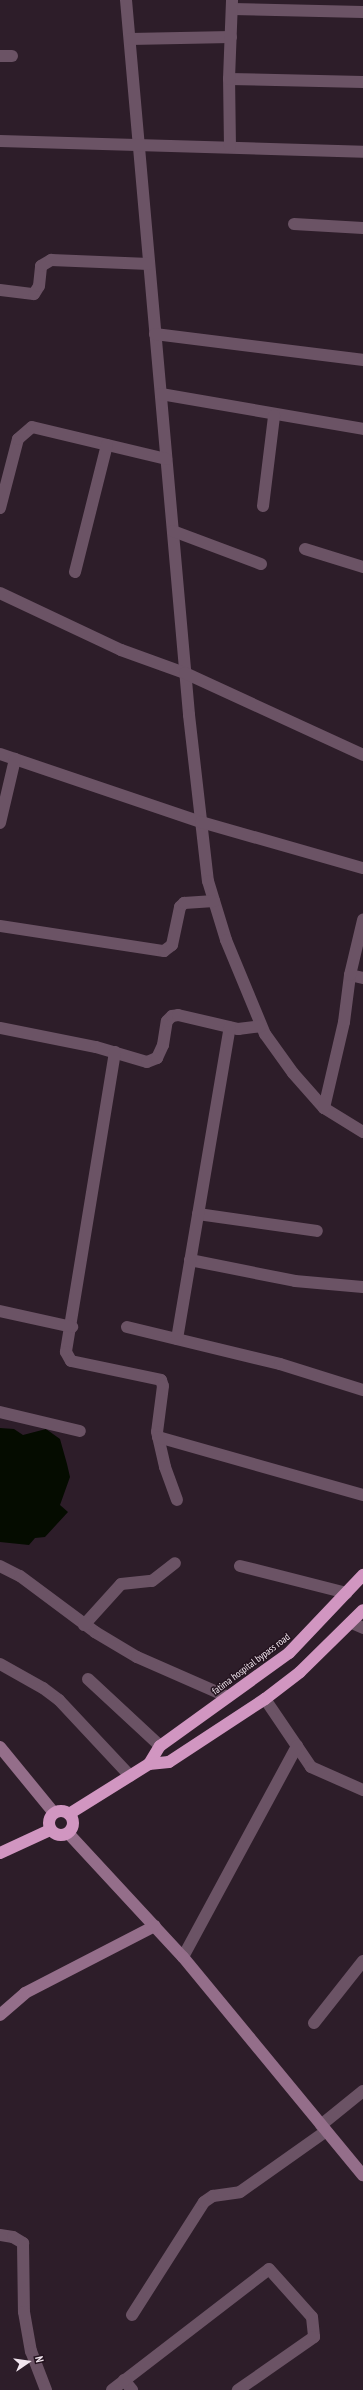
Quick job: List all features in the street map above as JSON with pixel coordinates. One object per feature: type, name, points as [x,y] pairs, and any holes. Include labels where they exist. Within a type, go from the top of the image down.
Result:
[{"type":"highway","name":"fatima hospital bypass road","points":[[69,1814],[149,1764],[160,1746],[289,1653],[363,1575]]},
{"type":"highway","name":"fatima hospital bypass road","points":[[149,1764],[169,1762],[265,1699],[358,1625],[363,1610]]},
{"type":"highway","points":[[62,1811],[69,1814],[73,1826],[68,1833],[60,1836],[50,1830],[49,1819],[54,1813],[62,1811]]},
{"type":"highway","points":[[0,1853],[50,1830]]},
{"type":"main road","points":[[0,1747],[54,1813]]},
{"type":"main road","points":[[68,1833],[183,1957],[363,2175]]},
{"type":"main road","points":[[0,2015],[25,1993],[155,1926]]},
{"type":"street","points":[[126,0],[140,144],[149,264],[185,672],[208,881],[226,940],[261,1026],[293,1073],[324,1108],[363,1132]]},
{"type":"street","points":[[230,147],[229,78],[232,5],[363,12]]},
{"type":"street","points":[[130,39],[231,37]]},
{"type":"street","points":[[229,78],[363,82]]},
{"type":"street","points":[[0,141],[140,144],[363,152]]},
{"type":"street","points":[[294,224],[363,228]]},
{"type":"street","points":[[0,290],[34,294],[39,286],[41,266],[51,260],[149,264]]},
{"type":"street","points":[[155,334],[363,360]]},
{"type":"street","points":[[161,394],[274,416],[363,429]]},
{"type":"street","points":[[263,506],[274,416]]},
{"type":"street","points":[[0,508],[18,439],[23,431],[32,426],[166,459]]},
{"type":"street","points":[[75,572],[107,445]]},
{"type":"street","points":[[172,531],[261,564]]},
{"type":"street","points":[[305,549],[363,567]]},
{"type":"street","points":[[0,593],[121,650],[185,672],[363,755]]},
{"type":"street","points":[[0,754],[201,822],[362,866]]},
{"type":"street","points":[[0,823],[15,759]]},
{"type":"street","points":[[0,926],[164,951],[172,945],[180,907],[184,903],[214,901]]},
{"type":"street","points":[[324,1108],[344,1022],[350,975],[363,920]]},
{"type":"street","points":[[350,975],[363,978]]},
{"type":"street","points":[[0,1028],[115,1052],[147,1062],[157,1058],[163,1045],[167,1020],[178,1015],[238,1029],[261,1026]]},
{"type":"street","points":[[177,1339],[230,1027]]},
{"type":"street","points":[[115,1052],[72,1327],[66,1352],[71,1361],[161,1380],[163,1386],[157,1418],[158,1437],[165,1467],[177,1500]]},
{"type":"street","points":[[198,1214],[317,1231]]},
{"type":"street","points":[[190,1260],[294,1281],[363,1287]]},
{"type":"street","points":[[0,1311],[72,1327]]},
{"type":"street","points":[[127,1327],[280,1364],[363,1390]]},
{"type":"street","points":[[0,1412],[80,1431]]},
{"type":"street","points":[[158,1437],[363,1495]]},
{"type":"street","points":[[84,1625],[121,1584],[152,1581],[175,1562]]},
{"type":"street","points":[[0,1566],[20,1576],[84,1625],[137,1657],[228,1697]]},
{"type":"street","points":[[240,1566],[347,1593]]},
{"type":"street","points":[[0,1664],[43,1688],[59,1700],[130,1776]]},
{"type":"street","points":[[88,1679],[160,1746]]},
{"type":"street","points":[[265,1699],[311,1767],[363,1790]]},
{"type":"street","points":[[183,1957],[297,1746]]},
{"type":"street","points":[[314,2024],[363,1961]]},
{"type":"street","points":[[132,2315],[204,2202],[213,2196],[240,2192],[323,2128],[363,2091]]},
{"type":"street","points":[[0,2235],[13,2237],[23,2243],[24,2312],[31,2351],[46,2390]]},
{"type":"street","points":[[112,2390],[269,2269],[312,2317],[314,2337],[238,2390]]},
{"type":"street","points":[[124,2380],[132,2390]]},
{"type":"shaded area","points":[[0,1428],[14,1429],[23,1435],[46,1429],[60,1439],[67,1464],[70,1477],[60,1505],[68,1512],[45,1537],[35,1538],[29,1545],[0,1542]]}]
